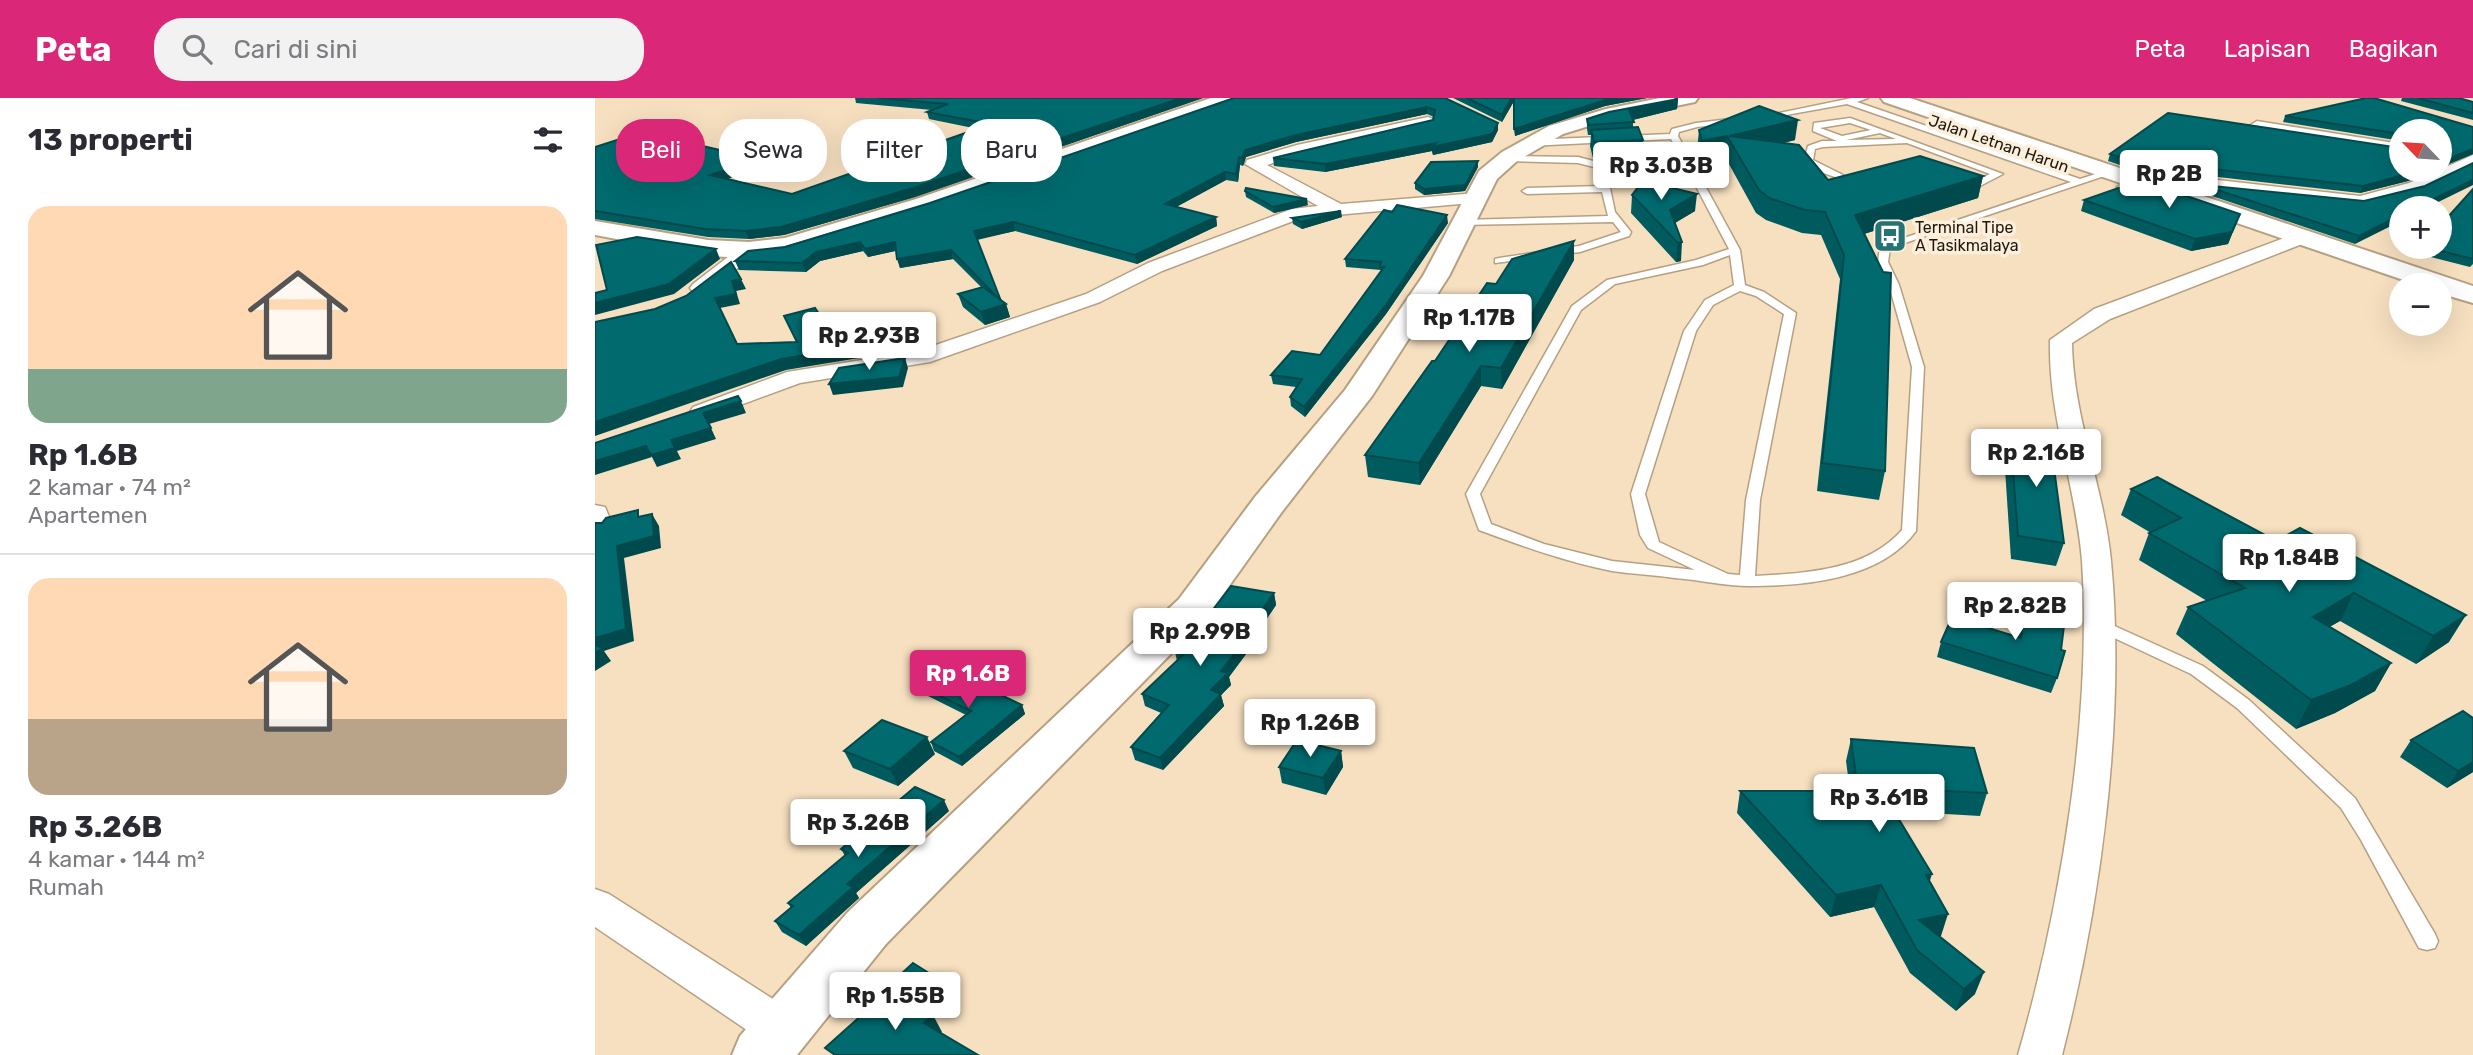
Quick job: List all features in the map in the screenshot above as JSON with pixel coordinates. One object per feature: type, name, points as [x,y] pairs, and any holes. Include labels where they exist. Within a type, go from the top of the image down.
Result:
[{"type":"street","points":[[595,228],[708,248],[749,250],[787,245],[858,225],[1229,98]]},
{"type":"street","points":[[595,906],[772,1042],[867,928],[1193,608],[1268,505],[1356,396],[1436,276],[1487,176],[1528,152],[1565,124],[1661,100],[1688,98]]},
{"type":"street","name":"Jalan Letnan Harun","points":[[1891,98],[2102,179],[2148,184],[2389,277]]},
{"type":"street","name":"Jalan Letnan Harun","points":[[1860,99],[2102,179],[2473,295]]},
{"type":"street","points":[[1335,208],[1253,164],[1297,150],[1428,122]]},
{"type":"street","points":[[2257,126],[2389,147]]},
{"type":"street","points":[[1297,150],[1329,160],[1376,150]]},
{"type":"street","points":[[2148,184],[2209,184],[2360,201],[2416,187],[2468,162]]},
{"type":"street","points":[[683,418],[795,377],[922,357],[1101,295],[1156,267],[1286,216],[1335,208],[1469,211]]},
{"type":"street","points":[[2039,1055],[2056,1000],[2082,868],[2099,673],[2099,624],[2092,521],[2059,371],[2061,340],[2102,313],[2295,239]]},
{"type":"street","points":[[682,300],[749,250]]},
{"type":"street","points":[[2452,300],[2473,307]]},
{"type":"lane","points":[[1759,117],[1860,99],[1964,142],[2102,179]]},
{"type":"lane","points":[[1740,287],[1734,250],[1674,136],[1675,131],[1696,125],[1747,119]]},
{"type":"lane","points":[[1881,130],[1842,142],[1816,129],[1822,123],[1850,120],[1881,130],[1934,150],[1968,160],[1998,174],[1975,185],[1952,183]]},
{"type":"lane","points":[[1838,175],[1815,167],[1807,157],[1811,148],[1842,142],[1909,141],[1940,134]]},
{"type":"lane","points":[[1528,152],[1674,136]]},
{"type":"lane","points":[[1924,156],[1934,150],[1964,142]]},
{"type":"lane","points":[[1528,152],[1606,189]]},
{"type":"lane","points":[[1469,211],[1625,236],[1621,223],[1612,216],[1602,166],[1528,152]]},
{"type":"lane","points":[[1946,167],[1968,160]]},
{"type":"lane","points":[[1734,250],[1699,263],[1611,282],[1576,308],[1473,494],[1484,527],[1539,547],[1612,566],[1747,581],[1801,578],[1852,567],[1901,544],[1909,531],[1918,367],[1894,285],[1883,262],[1885,246],[2102,179]]},
{"type":"lane","points":[[1499,261],[1612,216]]},
{"type":"lane","points":[[1725,578],[1653,545],[1638,494],[1690,331],[1701,307],[1714,296],[1740,287],[1760,294],[1790,313],[1753,500],[1747,581]]},
{"type":"lane","points":[[2099,624],[2197,670],[2243,704],[2348,803],[2427,941]]},
{"type":"building","points":[[878,98],[1181,98],[1062,138],[1062,119],[964,119],[927,112],[948,104]]},
{"type":"building","points":[[1234,98],[1445,98],[1498,123],[1492,134],[1432,147],[1436,143],[1325,164],[1273,158],[1433,120],[1435,110],[1427,107],[1296,135],[1245,150],[1242,158],[1239,157],[1236,174],[1225,172],[1165,204],[1216,217],[1135,255],[1013,222],[974,231],[1001,301],[951,250],[897,259],[895,242],[865,249],[860,242],[816,252],[802,263],[735,261],[748,251],[785,247],[991,182],[1062,182],[1062,157]]},
{"type":"building","points":[[1467,98],[1511,98],[1502,115]]},
{"type":"building","points":[[1514,98],[1612,98],[1514,129]]},
{"type":"building","points":[[2374,98],[2446,119],[2389,119],[2389,132],[2285,116]]},
{"type":"building","points":[[2418,98],[2459,98],[2473,102],[2473,113]]},
{"type":"building","points":[[1678,99],[1629,110],[1634,122],[1588,125],[1587,119],[1609,112]]},
{"type":"building","points":[[1759,106],[1798,120],[1729,136],[1799,145],[1828,180],[1920,156],[1983,176],[1855,215],[1883,272],[1891,273],[1885,471],[1822,463],[1844,255],[1825,212],[1805,210],[1769,198],[1759,190],[1727,136],[1702,141],[1699,130]]},
{"type":"building","points":[[2168,113],[2389,146],[2389,179],[2363,186],[2212,169],[2161,171],[2110,154]]},
{"type":"building","points":[[2452,121],[2473,127],[2473,149],[2452,157]]},
{"type":"building","points":[[1638,127],[1643,140],[1594,142],[1591,130]]},
{"type":"building","points":[[961,135],[961,172],[947,177],[947,139]]},
{"type":"building","points":[[616,140],[616,182],[705,182],[705,147],[719,150],[719,172],[710,175],[719,177],[719,182],[740,182],[792,194],[841,177],[841,182],[931,182],[781,227],[745,231],[705,229],[595,211],[595,147]]},
{"type":"building","points":[[1478,161],[1465,185],[1424,189],[1415,183],[1431,162]]},
{"type":"building","points":[[2473,163],[2473,180],[2440,196],[2389,196],[2389,221],[2359,236],[2202,185],[2364,201],[2433,182],[2452,182],[2452,173]]},
{"type":"building","points":[[1653,168],[1660,185],[1697,194],[1670,210],[1682,242],[1678,243],[1632,195]]},
{"type":"building","points":[[2148,183],[2240,214],[2232,232],[2195,239],[2084,200],[2130,184]]},
{"type":"building","points":[[1246,188],[1307,199],[1273,207],[1245,191]]},
{"type":"building","points":[[2473,189],[2473,259],[2452,254],[2452,212]]},
{"type":"building","points":[[1397,205],[1447,215],[1386,305],[1304,407],[1290,397],[1302,379],[1271,375],[1292,351],[1320,355],[1384,267],[1380,267],[1381,262],[1345,259],[1384,210],[1392,212]]},
{"type":"building","points":[[1341,211],[1301,222],[1292,218]]},
{"type":"building","points":[[637,237],[716,249],[669,284],[595,303],[595,293],[607,290],[596,245]]},
{"type":"building","points":[[1574,241],[1501,368],[1481,366],[1419,463],[1365,455],[1432,361],[1435,361],[1487,283],[1496,284],[1512,259]]},
{"type":"building","points":[[731,262],[741,279],[732,281],[736,294],[715,298],[737,344],[797,342],[784,316],[815,308],[825,323],[850,319],[850,323],[881,318],[882,333],[915,323],[910,338],[781,359],[595,422],[595,322],[655,309],[686,296]]},
{"type":"building","points":[[983,287],[1006,304],[981,312],[958,294]]},
{"type":"building","points":[[905,358],[899,377],[829,384],[839,368]]},
{"type":"building","points":[[738,396],[741,401],[703,413],[711,428],[671,440],[675,448],[651,455],[646,446],[595,461],[595,443]]},
{"type":"building","points":[[2010,433],[2050,438],[2064,543],[2018,536]]},
{"type":"building","points":[[2157,477],[2276,541],[2300,528],[2466,615],[2433,636],[2354,593],[2313,617],[2391,663],[2351,685],[2311,700],[2188,607],[2245,588],[2149,533],[2181,518],[2131,489]]},
{"type":"building","points":[[638,510],[638,517],[652,514],[654,536],[617,546],[626,629],[595,638],[595,523]]},
{"type":"building","points":[[1231,586],[1274,593],[1246,633],[1250,634],[1221,671],[1228,673],[1211,690],[1221,694],[1160,758],[1131,747],[1169,705],[1142,694],[1183,655],[1175,652],[1192,637]]},
{"type":"building","points":[[2025,608],[2065,618],[2061,650],[2065,651],[2057,678],[1941,642],[1952,617],[2021,638]]},
{"type":"building","points":[[595,645],[603,648],[595,653]]},
{"type":"building","points":[[943,667],[1022,705],[959,757],[931,742],[971,711],[918,685]]},
{"type":"building","points":[[2463,711],[2473,718],[2473,762],[2458,771],[2411,740]]},
{"type":"building","points":[[882,720],[927,737],[890,769],[844,751]]},
{"type":"building","points":[[1851,739],[1974,748],[1987,793],[1880,788],[1932,874],[1926,875],[1948,914],[1919,920],[1984,972],[1964,989],[1917,950],[1881,885],[1836,895],[1740,791],[1858,791]]},
{"type":"building","points":[[1297,740],[1341,751],[1323,778],[1279,767]]},
{"type":"building","points":[[915,787],[944,800],[847,884],[853,887],[799,935],[775,921],[793,906],[788,903],[848,853],[841,849]]},
{"type":"building","points":[[913,963],[938,979],[913,1002],[892,988],[886,988]]},
{"type":"building","points":[[892,988],[933,1015],[924,1023],[978,1055],[835,1055],[825,1048]]},
{"type":"place","name":"Terminal Tipe A Tasikmalaya","points":[[1890,236]]}]
